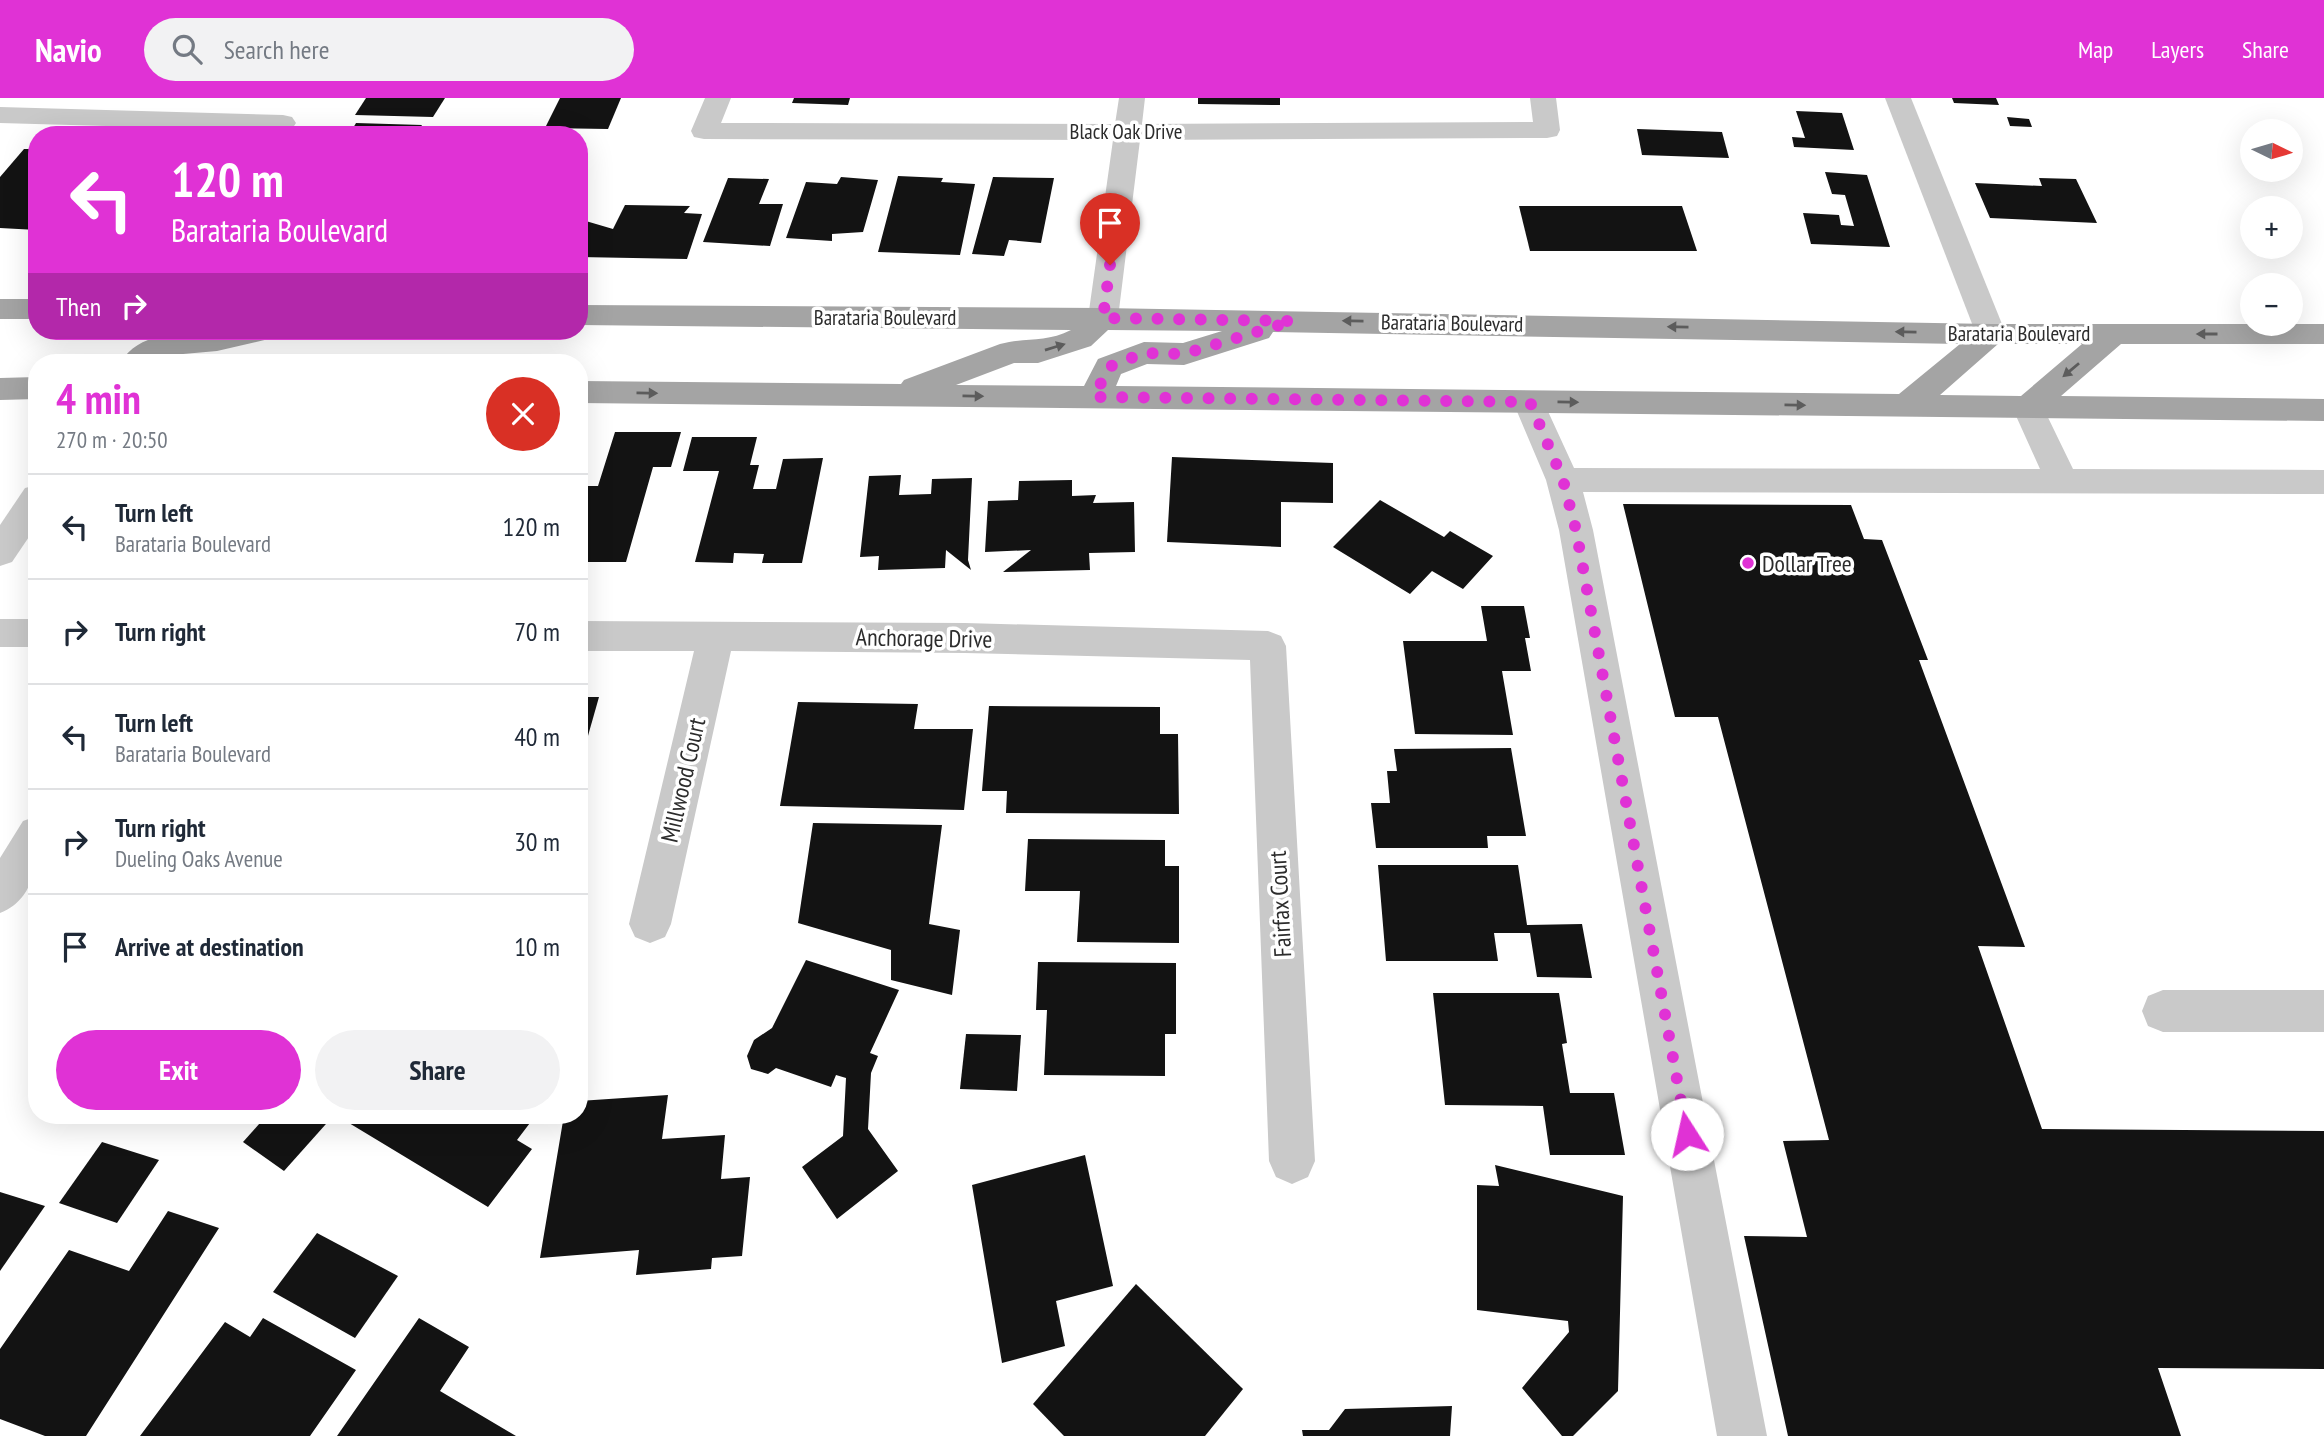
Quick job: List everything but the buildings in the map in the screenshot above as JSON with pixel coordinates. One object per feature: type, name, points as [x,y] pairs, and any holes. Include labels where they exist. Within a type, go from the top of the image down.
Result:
[{"type":"main road","points":[[0,309],[28,309]]},
{"type":"main road","name":"Barataria Boulevard","points":[[588,314],[1103,318],[1991,334],[2324,334]]},
{"type":"main road","points":[[897,395],[1011,352],[1038,352],[1080,339],[1103,318]]},
{"type":"main road","points":[[1094,397],[1109,367],[1144,353],[1184,354],[1293,321]]},
{"type":"main road","points":[[1906,406],[1991,334]]},
{"type":"main road","points":[[2028,407],[2114,334]]},
{"type":"main road","points":[[146,354],[180,341],[217,340]]},
{"type":"main road","points":[[0,389],[28,388]]},
{"type":"main road","points":[[588,392],[2324,410]]},
{"type":"street","name":"Black Oak Drive","points":[[718,98],[704,131],[805,134],[1547,130],[1543,98]]},
{"type":"street","points":[[1103,318],[1132,98]]},
{"type":"street","points":[[1898,98],[1991,334]]},
{"type":"street","points":[[0,115],[284,121]]},
{"type":"street","points":[[1530,402],[1563,480],[1579,543],[1742,1436]]},
{"type":"street","points":[[2028,407],[2063,482]]},
{"type":"street","points":[[1563,480],[2324,482]]},
{"type":"street","points":[[0,553],[28,511]]},
{"type":"street","points":[[0,633],[28,633]]},
{"type":"street","name":"Anchorage Drive","points":[[588,636],[965,638],[1268,646]]},
{"type":"street","name":"Millwood Court","points":[[650,924],[716,636]]},
{"type":"street","name":"Fairfax Court","points":[[1268,646],[1292,1161]]},
{"type":"street","points":[[0,894],[28,849]]},
{"type":"street","points":[[2163,1011],[2324,1011]]},
{"type":"place","name":"Dollar Tree","points":[[1748,563]]},
{"type":"route","points":[[1110,265],[1103,318],[1293,321],[1184,354],[1144,353],[1109,367],[1094,397],[1530,402],[1563,480],[1576,530],[1687,1134]]}]
